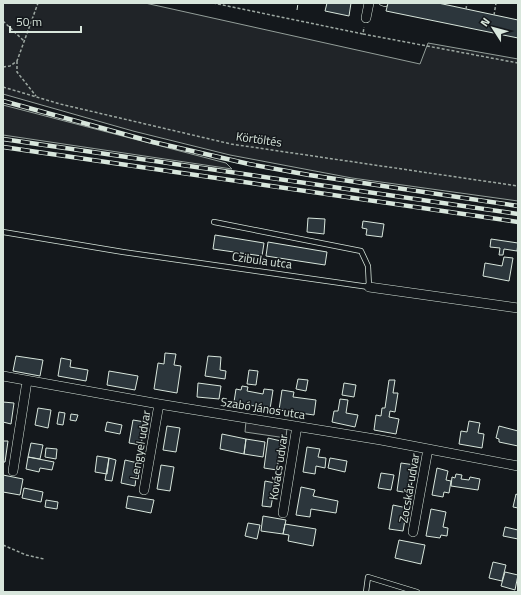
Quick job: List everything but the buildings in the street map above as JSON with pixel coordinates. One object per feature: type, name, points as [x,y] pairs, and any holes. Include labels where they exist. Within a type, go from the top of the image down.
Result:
[{"type":"street","points":[[366,18],[369,3]]},
{"type":"street","name":"Czibula utca","points":[[368,287],[518,308]]},
{"type":"street","name":"Szabó János utca","points":[[3,376],[159,404],[297,426],[518,466]]},
{"type":"street","points":[[13,471],[27,381]]},
{"type":"street","name":"Lengyel udvar","points":[[144,490],[159,404]]},
{"type":"street","name":"Kovács udvar","points":[[283,513],[297,426]]},
{"type":"street","name":"Zocskár udvar","points":[[413,532],[428,449]]},
{"type":"lane","points":[[214,222],[361,251],[368,266],[368,287]]},
{"type":"lane","name":"Czibula utca","points":[[3,232],[123,252],[368,287]]},
{"type":"lane","points":[[366,592],[368,577],[417,592]]},
{"type":"path","points":[[37,97],[17,72],[17,61],[38,3]]},
{"type":"path","points":[[213,3],[227,4],[236,8],[518,64]]},
{"type":"path","points":[[236,8],[238,3]]},
{"type":"path","points":[[466,9],[467,3]]},
{"type":"path","points":[[494,14],[496,3]]},
{"type":"path","points":[[363,34],[366,18]]},
{"type":"path","points":[[3,21],[24,41]]},
{"type":"path","points":[[3,67],[10,66],[17,61]]},
{"type":"path","name":"Körtöltés","points":[[3,87],[60,104],[231,144],[518,186]]},
{"type":"path","points":[[3,545],[26,555],[44,559]]},
{"type":"shaded area","points":[[3,3],[145,3],[420,64],[428,43],[518,59],[518,201],[352,178],[230,155],[133,131],[3,94]]},
{"type":"shaded area","points":[[3,105],[226,163],[232,169],[3,135]]},
{"type":"shaded area","points":[[246,421],[287,428],[286,438],[245,432]]},
{"type":"railway","points":[[3,101],[153,142],[249,164],[309,175],[518,206]]},
{"type":"railway","points":[[3,139],[518,214]]},
{"type":"railway","points":[[3,147],[518,222]]},
{"type":"fence","points":[[297,10],[298,3]]}]
